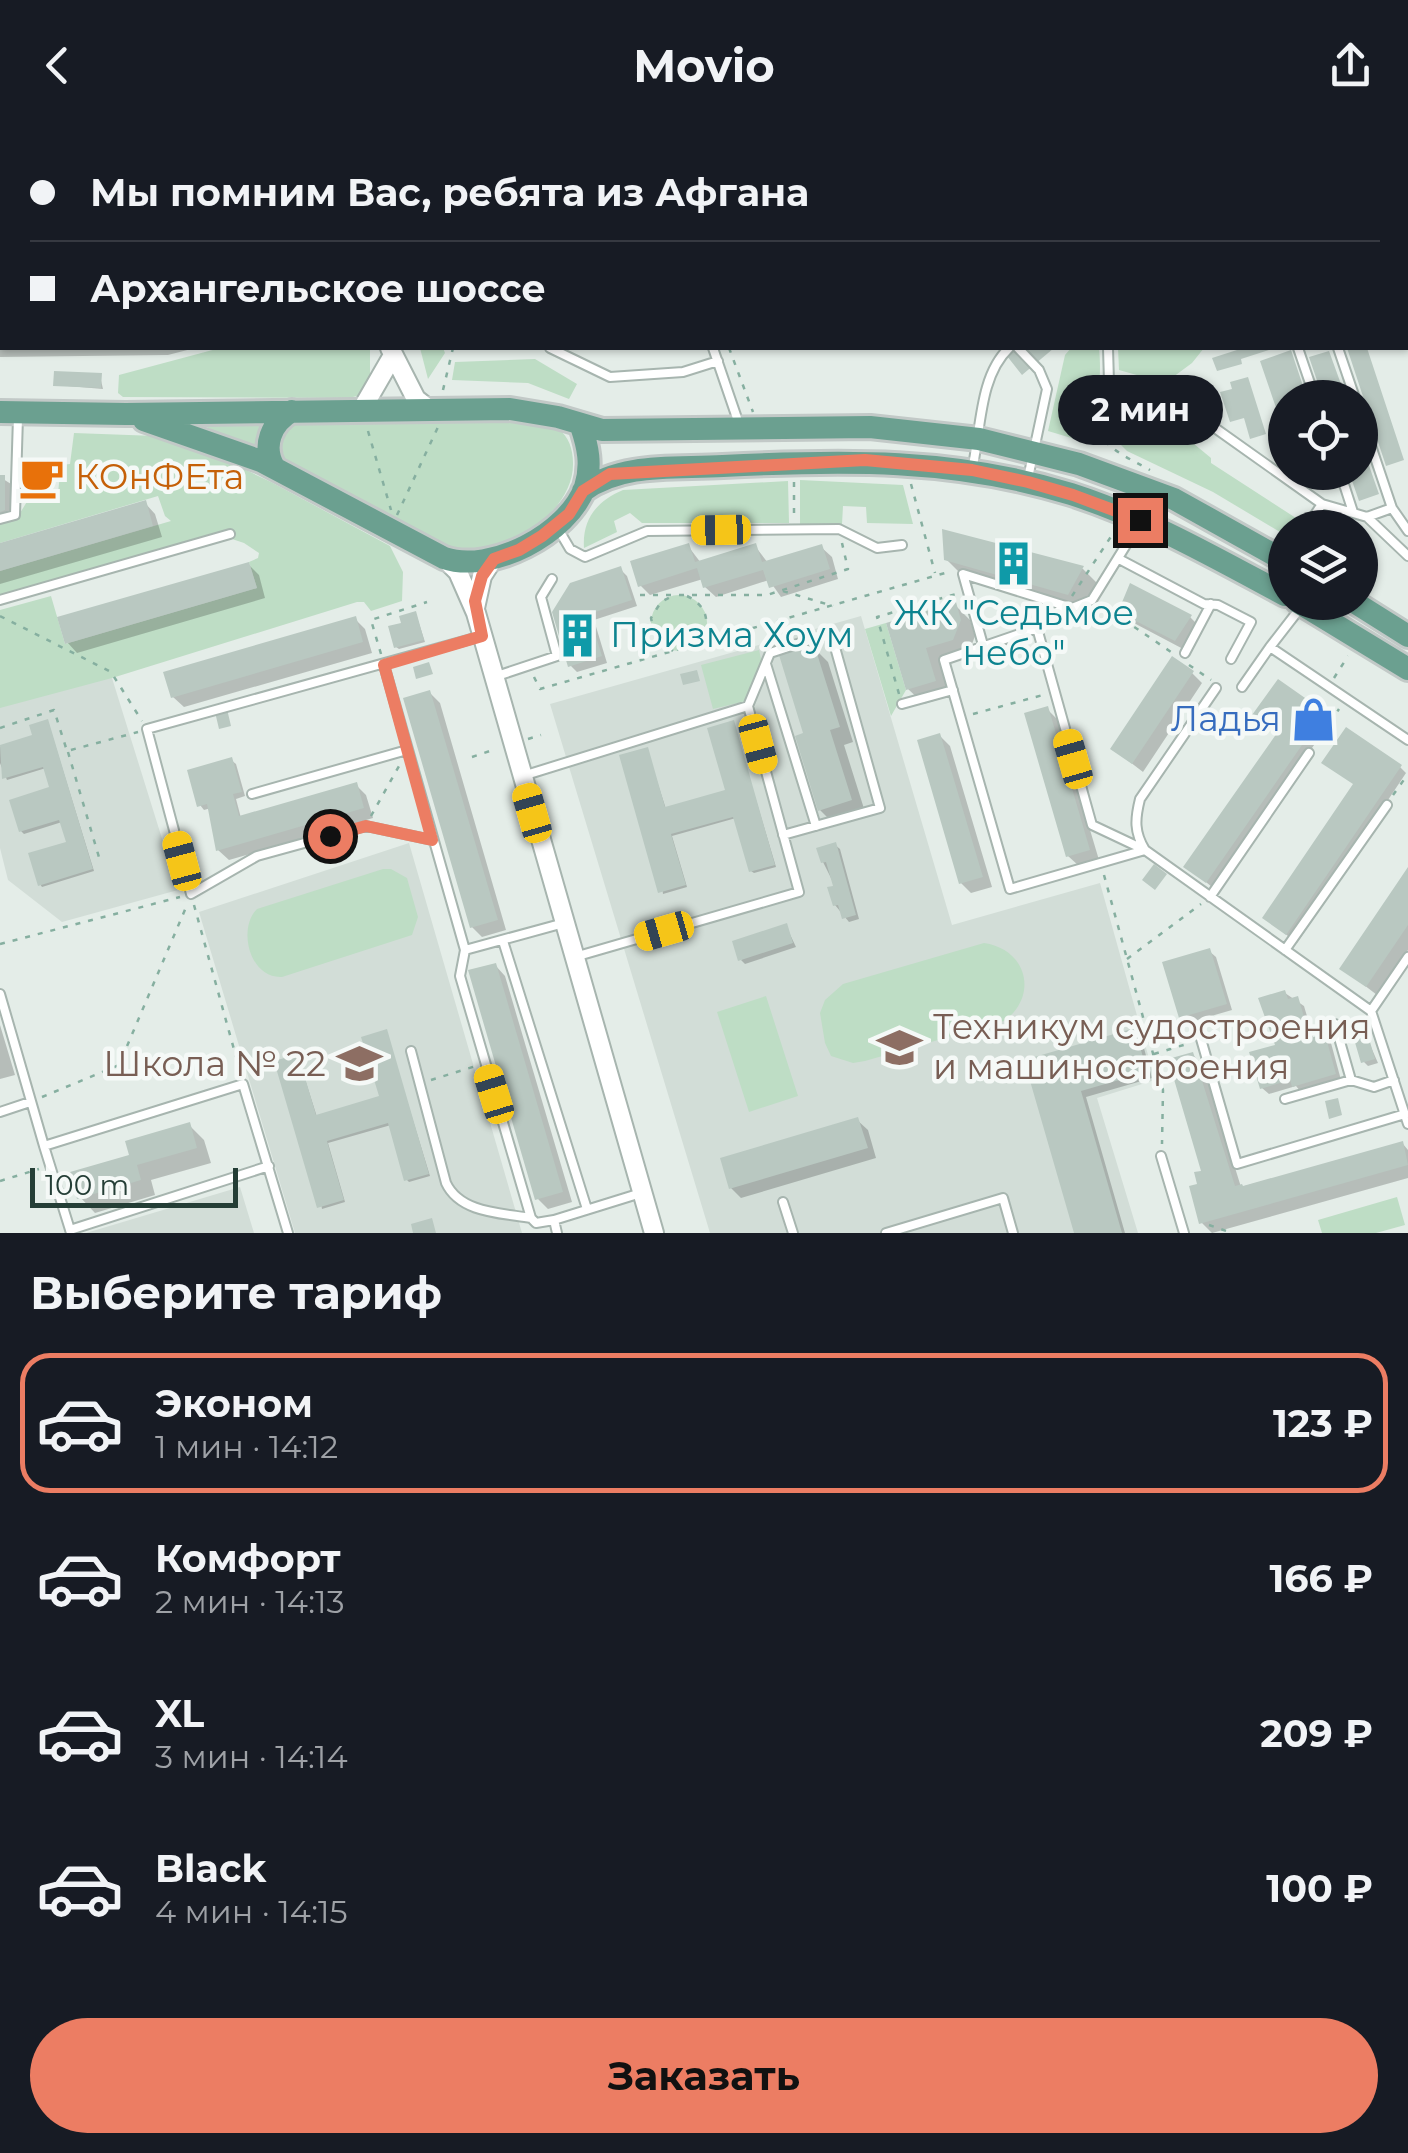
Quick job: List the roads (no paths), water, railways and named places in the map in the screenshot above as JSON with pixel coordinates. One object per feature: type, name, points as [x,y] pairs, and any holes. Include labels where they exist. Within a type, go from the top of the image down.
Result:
[{"type":"main road","points":[[9,412],[292,411],[364,418],[438,408],[510,409],[602,430],[748,423],[870,427],[979,439],[1079,464],[1174,500],[1268,550]]},
{"type":"main road","points":[[274,467],[268,454],[270,437],[278,421],[292,411]]},
{"type":"main road","points":[[126,414],[274,467],[444,558],[464,563],[494,559],[519,550],[569,514],[583,491],[589,460],[581,426]]},
{"type":"main road","points":[[583,491],[620,472],[865,460],[972,470],[1073,495],[1268,588]]},
{"type":"main road","points":[[1378,617],[1408,636]]},
{"type":"main road","points":[[1327,620],[1408,669]]},
{"type":"street","points":[[391,352],[416,399],[438,408]]},
{"type":"street","points":[[364,418],[391,352]]},
{"type":"street","points":[[444,558],[458,572],[476,613],[654,1233]]},
{"type":"street","points":[[476,613],[477,591],[494,559]]},
{"type":"lane","points":[[554,350],[610,377],[683,372],[718,361]]},
{"type":"lane","points":[[713,350],[748,423]]},
{"type":"lane","points":[[972,470],[989,378],[998,358],[1007,350]]},
{"type":"lane","points":[[1020,350],[1039,370],[1047,388],[1028,482]]},
{"type":"lane","points":[[1108,350],[1110,382],[1184,406],[1322,504],[1345,510]]},
{"type":"lane","points":[[1299,350],[1308,380]]},
{"type":"lane","points":[[1339,350],[1349,380]]},
{"type":"lane","points":[[0,520],[15,515],[9,412]]},
{"type":"lane","points":[[1378,466],[1392,508],[1408,531]]},
{"type":"lane","points":[[1318,510],[1322,504]]},
{"type":"lane","points":[[1378,513],[1392,508]]},
{"type":"lane","points":[[983,646],[963,574],[1065,606],[1082,606],[1092,600],[1119,559],[1130,522]]},
{"type":"lane","points":[[555,524],[570,549],[586,556],[647,532],[839,529],[877,548],[902,545]]},
{"type":"lane","points":[[1378,527],[1408,556]]},
{"type":"lane","points":[[0,600],[230,534]]},
{"type":"lane","points":[[1119,559],[1204,604],[1218,604],[1250,622],[1231,659]]},
{"type":"lane","points":[[493,677],[557,656],[541,597],[552,579]]},
{"type":"lane","points":[[1185,653],[1211,604]]},
{"type":"lane","points":[[1065,606],[1037,628],[944,660],[1010,890],[1145,850]]},
{"type":"lane","points":[[1242,687],[1285,620]]},
{"type":"lane","points":[[1037,628],[1092,825],[1145,850],[1371,1011],[1406,1119],[1237,1164],[1200,1039]]},
{"type":"lane","points":[[574,957],[799,892],[748,706],[770,652],[831,633],[880,808],[784,835]]},
{"type":"lane","points":[[432,840],[366,826],[257,856],[191,894],[147,729],[482,636]]},
{"type":"lane","points":[[1270,647],[1408,740]]},
{"type":"lane","points":[[766,664],[816,826]]},
{"type":"lane","points":[[384,665],[465,950],[460,976],[531,1218],[536,1223],[554,1220],[642,1192]]},
{"type":"lane","points":[[1145,850],[1136,836],[1140,799],[1216,688]]},
{"type":"lane","points":[[902,704],[953,690]]},
{"type":"lane","points":[[521,776],[748,706]]},
{"type":"lane","points":[[252,794],[407,750]]},
{"type":"lane","points":[[1210,897],[1310,754]]},
{"type":"lane","points":[[1285,950],[1387,805]]},
{"type":"lane","points":[[465,950],[564,923]]},
{"type":"lane","points":[[503,940],[587,1209]]},
{"type":"lane","points":[[1371,1011],[1408,957]]},
{"type":"lane","points":[[0,994],[70,1232],[269,1166]]},
{"type":"lane","points":[[1335,1024],[1351,1080]]},
{"type":"lane","points":[[411,1050],[453,1198],[466,1205],[531,1218]]},
{"type":"lane","points":[[1285,1099],[1351,1080],[1374,1087],[1394,1080]]},
{"type":"lane","points":[[44,1146],[243,1084],[288,1233]]},
{"type":"lane","points":[[0,1112],[30,1102]]},
{"type":"lane","points":[[1162,1156],[1184,1233]]},
{"type":"lane","points":[[886,1233],[1003,1198],[1013,1233]]},
{"type":"lane","points":[[784,1202],[792,1233]]},
{"type":"lane","points":[[554,1220],[557,1233]]},
{"type":"place","name":"КОнФЕта","points":[[42,477]]},
{"type":"place","name":"ЖК \"Седьмое небо\"","points":[[1014,563]]},
{"type":"place","name":"Призма Хоум","points":[[577,635]]},
{"type":"place","name":"Ладья","points":[[1314,719]]},
{"type":"place","name":"Техникум судостроения и машиностроения","points":[[900,1047]]},
{"type":"place","name":"Школа № 22","points":[[359,1064]]}]
